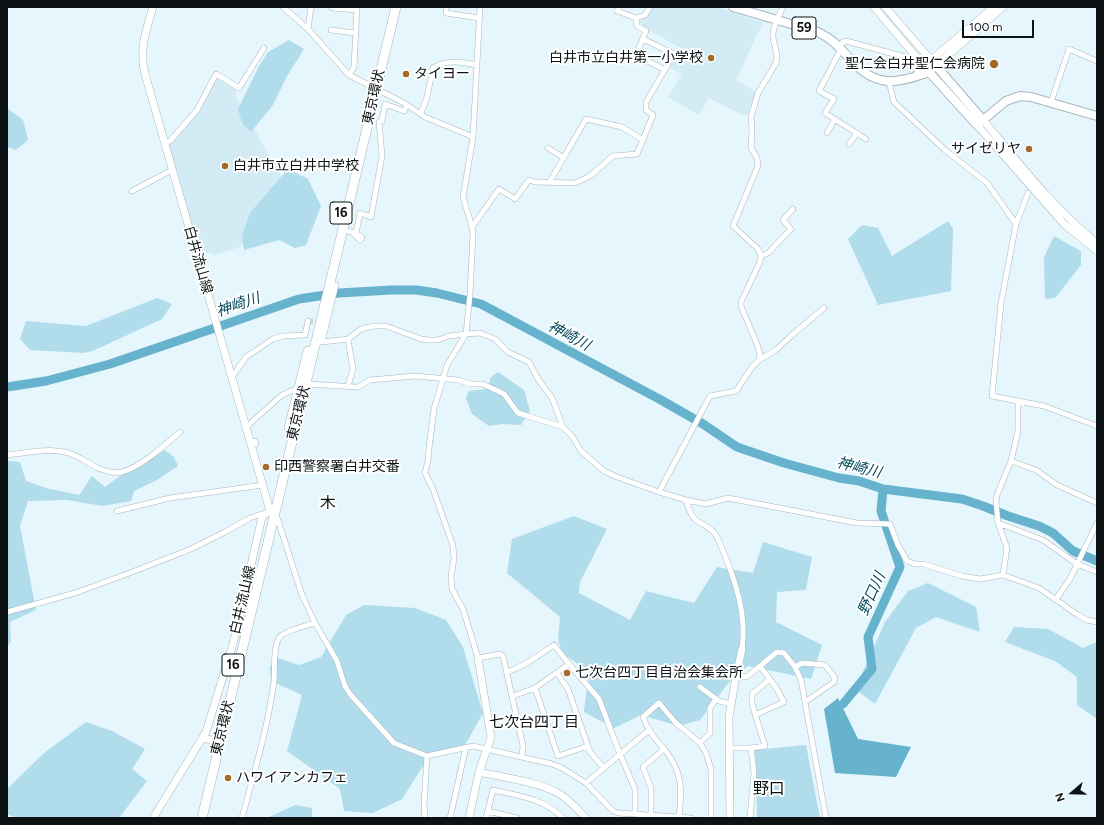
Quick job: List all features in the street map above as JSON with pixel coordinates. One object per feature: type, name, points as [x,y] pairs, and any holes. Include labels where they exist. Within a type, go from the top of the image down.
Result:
[{"type":"highway","name":"東京環状","points":[[196,818],[217,741],[303,386],[330,286],[374,88],[390,7]]},
{"type":"highway","name":"東京環状","points":[[330,286],[374,88],[396,7]]},
{"type":"highway","name":"東京環状","points":[[202,818],[217,741]]},
{"type":"main road","name":"白井流山線","points":[[153,7],[142,47],[143,65],[246,427],[263,485],[273,512],[262,517],[233,644],[203,738],[153,818]]},
{"type":"main road","name":"59","points":[[732,7],[818,32],[829,37],[863,72],[875,78],[889,82],[915,77],[934,63]]},
{"type":"main road","points":[[874,7],[927,69],[980,123],[1069,219],[1097,243]]},
{"type":"main road","points":[[885,7],[934,63],[980,123],[1064,224],[1097,251]]},
{"type":"main road","points":[[934,63],[994,7]]},
{"type":"main road","points":[[934,63],[1003,7]]},
{"type":"main road","points":[[980,123],[1006,101],[1012,98],[1028,96],[1097,116]]},
{"type":"main road","points":[[730,818],[731,704],[742,649]]},
{"type":"main road","points":[[469,818],[479,772],[491,737],[478,658]]},
{"type":"main road","points":[[203,738],[217,741]]},
{"type":"main road","points":[[479,772],[538,785],[558,792],[572,803],[586,818]]},
{"type":"street","points":[[283,7],[308,29],[349,75],[421,113],[425,117],[473,137]]},
{"type":"street","points":[[308,29],[311,7]]},
{"type":"street","points":[[332,7],[357,9],[354,67],[349,75]]},
{"type":"street","points":[[446,7],[446,13],[479,18]]},
{"type":"street","points":[[480,7],[473,137],[463,197],[472,227],[470,294],[466,334],[447,365],[434,409],[428,461],[425,473],[433,489],[453,546],[454,559],[451,576],[452,589],[463,609],[478,658],[500,654],[503,656],[523,746],[522,756]]},
{"type":"street","points":[[619,7],[617,10],[636,18],[645,15],[650,7]]},
{"type":"street","points":[[759,360],[760,354],[758,347],[741,306],[741,302],[760,262],[761,256],[758,249],[733,226],[758,166],[758,161],[751,148],[751,118],[758,93],[778,58],[773,40],[773,32],[783,7]]},
{"type":"street","points":[[636,18],[637,26],[646,31],[636,55],[665,70]]},
{"type":"street","points":[[331,30],[355,33]]},
{"type":"street","points":[[472,227],[499,189],[515,200],[529,180],[550,183],[575,183],[590,176],[613,156],[637,154],[653,115],[646,110],[646,102],[674,54],[643,39]]},
{"type":"street","points":[[866,139],[825,113],[834,99],[819,92],[843,42],[846,41],[892,54]]},
{"type":"street","points":[[164,142],[170,140],[197,110],[216,74],[239,88],[264,48]]},
{"type":"street","points":[[1051,102],[1069,49],[1097,60]]},
{"type":"street","points":[[421,113],[427,97],[433,68],[437,64],[456,62],[477,65]]},
{"type":"street","points":[[889,82],[894,102],[945,150],[987,183],[1016,224]]},
{"type":"street","points":[[343,230],[352,232],[360,240],[362,238],[356,233],[360,213],[371,217],[382,156],[379,122],[382,121],[385,104],[404,111],[406,105]]},
{"type":"street","points":[[550,183],[586,119],[622,127],[643,140]]},
{"type":"street","points":[[827,133],[835,119]]},
{"type":"street","points":[[849,144],[857,133]]},
{"type":"street","points":[[548,148],[564,158]]},
{"type":"street","points":[[132,191],[172,170]]},
{"type":"street","points":[[1028,193],[1016,224],[1001,303],[992,396],[1044,406],[1097,426]]},
{"type":"street","points":[[761,256],[768,253],[791,229],[783,220],[793,209]]},
{"type":"street","points":[[330,286],[326,302],[322,342],[348,339],[361,329],[374,326],[386,326],[421,339],[428,340],[438,340],[449,336],[466,334],[480,334],[495,339],[508,352],[529,362],[538,379],[552,398],[563,427],[572,436],[581,451],[604,471],[617,477],[659,492],[706,504],[728,498],[857,523],[890,524],[898,545],[907,561],[915,564],[923,564],[966,577],[980,579],[1003,575],[1039,588],[1078,615],[1087,620],[1097,622]]},
{"type":"street","points":[[659,492],[710,396],[734,392],[739,389],[749,372],[759,360],[776,350],[824,308]]},
{"type":"street","points":[[232,377],[246,358],[273,339],[283,336],[305,336],[308,322]]},
{"type":"street","points":[[348,339],[353,369],[348,386]]},
{"type":"street","points":[[246,427],[282,395],[303,386],[358,386],[370,380],[415,376],[443,380],[458,380],[471,384],[483,384],[504,394],[518,413],[563,427]]},
{"type":"street","points":[[1003,575],[1007,548],[998,523],[996,502],[997,495],[1012,461],[1018,431],[1018,401]]},
{"type":"street","points":[[7,455],[45,451],[66,452],[76,455],[96,467],[107,471],[122,472],[150,457],[180,432]]},
{"type":"street","points":[[1012,461],[1036,470],[1057,485],[1097,502]]},
{"type":"street","points":[[117,511],[170,498],[263,485]]},
{"type":"street","points":[[686,500],[695,519],[711,529],[716,535],[729,565],[741,607],[743,627],[742,649]]},
{"type":"street","points":[[7,612],[75,593],[127,574],[191,549],[250,518],[273,512],[302,595],[315,623],[337,661],[345,686],[350,694],[394,743],[427,756],[472,746],[522,756],[562,768],[586,783],[613,811],[619,813],[691,818]]},
{"type":"street","points":[[998,523],[1043,540],[1077,564],[1097,572]]},
{"type":"street","points":[[1056,599],[1070,579],[1097,523]]},
{"type":"street","points":[[242,818],[271,705],[278,639],[282,634],[315,623]]},
{"type":"street","points":[[507,672],[517,669],[554,645],[599,699],[635,788],[635,814]]},
{"type":"street","points":[[736,676],[748,676],[777,652],[784,653],[795,667],[801,680],[826,818]]},
{"type":"street","points":[[795,667],[802,663],[825,665],[835,678],[834,682],[805,702]]},
{"type":"street","points":[[512,696],[535,688],[569,664]]},
{"type":"street","points":[[755,716],[784,702],[760,666]]},
{"type":"street","points":[[557,673],[568,689],[590,752],[604,768]]},
{"type":"street","points":[[730,748],[765,746],[752,704],[752,694],[770,679]]},
{"type":"street","points":[[700,687],[716,699],[724,703],[731,704]]},
{"type":"street","points":[[535,688],[558,756],[588,746]]},
{"type":"street","points":[[700,743],[710,733],[710,708],[716,699]]},
{"type":"street","points":[[679,817],[681,794],[680,780],[675,765],[664,749],[655,740],[643,717],[659,703],[676,723],[700,743],[706,753],[711,770],[711,818]]},
{"type":"street","points":[[586,783],[649,730]]},
{"type":"street","points":[[450,818],[466,747]]},
{"type":"street","points":[[750,818],[754,773],[751,748]]},
{"type":"street","points":[[651,815],[651,788],[643,767],[664,749]]},
{"type":"street","points":[[425,818],[424,805],[427,756]]},
{"type":"street","points":[[486,818],[493,790],[546,804],[563,818]]},
{"type":"street","points":[[488,811],[517,818]]},
{"type":"shaded area","name":"白井市立白井第一小学校","points":[[653,7],[717,7],[763,22],[736,80],[755,91],[748,115],[741,114],[709,98],[699,115],[668,97],[682,74],[670,68],[681,48],[641,26],[640,22],[642,18],[646,17]]},
{"type":"shaded area","points":[[289,40],[304,49],[286,78],[273,105],[251,132],[242,123],[238,109],[259,66],[268,52]]},
{"type":"shaded area","name":"白井市立白井中学校","points":[[217,76],[238,90],[235,95],[288,189],[240,247],[214,255],[210,253],[200,256],[168,144],[197,114]]},
{"type":"shaded area","points":[[7,108],[23,120],[28,140],[16,150],[7,147]]},
{"type":"shaded area","points":[[288,169],[308,179],[321,206],[306,245],[295,248],[279,240],[244,250],[242,236],[250,213]]},
{"type":"shaded area","points":[[948,221],[953,229],[951,291],[878,305],[848,239],[862,225],[878,228],[892,256]]},
{"type":"shaded area","points":[[1054,236],[1081,251],[1081,265],[1055,298],[1045,299],[1044,257]]},
{"type":"shaded area","points":[[157,298],[172,304],[162,319],[95,350],[84,353],[30,350],[20,339],[26,321],[86,326]]},
{"type":"shaded area","points":[[498,372],[524,390],[530,411],[521,425],[503,424],[489,426],[472,414],[466,398],[469,391],[487,389],[491,377]]},
{"type":"shaded area","points":[[165,450],[174,457],[178,466],[157,480],[134,491],[131,501],[103,506],[67,500],[28,501],[20,526],[36,610],[10,622],[11,641],[7,647],[7,461],[20,462],[26,481],[46,488],[79,495],[92,476],[105,487],[117,478]]},
{"type":"shaded area","points":[[574,516],[607,529],[580,582],[579,593],[630,620],[646,591],[694,603],[717,567],[753,573],[763,542],[812,557],[806,590],[777,592],[776,622],[822,645],[811,679],[748,666],[730,681],[700,720],[679,726],[641,715],[614,728],[584,712],[590,672],[562,653],[558,639],[560,617],[507,573],[512,539]]},
{"type":"shaded area","points":[[928,583],[976,607],[980,632],[936,617],[916,628],[875,704],[855,689],[885,622],[908,591]]},
{"type":"shaded area","points":[[364,605],[415,608],[446,620],[463,647],[483,713],[464,747],[430,755],[402,799],[373,813],[344,811],[340,789],[287,751],[302,695],[271,681],[270,667],[277,658],[299,665],[321,657],[346,615]]},
{"type":"shaded area","points":[[1014,627],[1048,629],[1083,648],[1097,642],[1097,719],[1077,705],[1077,677],[1055,661],[1005,642]]},
{"type":"shaded area","points":[[838,698],[858,739],[911,747],[896,777],[835,773],[824,709]]},
{"type":"shaded area","points":[[86,722],[112,731],[145,749],[132,769],[147,781],[119,818],[17,818],[7,814],[7,789],[44,753]]},
{"type":"shaded area","points":[[806,745],[820,818],[757,818],[755,750]]},
{"type":"shaded area","points":[[295,805],[312,808],[312,818],[267,818]]},
{"type":"waterway","name":"神崎川","points":[[7,387],[46,381],[110,364],[299,299],[339,293],[391,290],[416,290],[437,293],[481,304],[661,400],[703,424],[737,447],[784,463],[839,478],[859,481],[883,489],[962,499],[1039,526],[1053,533],[1073,551],[1097,561]]},
{"type":"waterway","name":"野口川","points":[[843,704],[872,669],[868,637],[900,567],[881,511],[883,489]]},
{"type":"tunnel","points":[[308,321],[321,323]]},
{"type":"place","name":"白井市立白井第一小学校","points":[[711,58]]},
{"type":"place","name":"聖仁会白井聖仁会病院","points":[[994,64]]},
{"type":"place","name":"タイヨー","points":[[406,74]]},
{"type":"place","name":"サイゼリヤ","points":[[1029,149]]},
{"type":"place","name":"白井市立白井中学校","points":[[225,166]]},
{"type":"place","name":"印西警察署白井交番","points":[[266,467]]},
{"type":"place","name":"七次台四丁目自治会集会所","points":[[567,673]]},
{"type":"place","name":"ハワイアンカフェ","points":[[228,778]]},
{"type":"district","name":"木","points":[[328,503]]},
{"type":"district","name":"七次台四丁目","points":[[534,723]]},
{"type":"district","name":"野口","points":[[769,789]]}]
